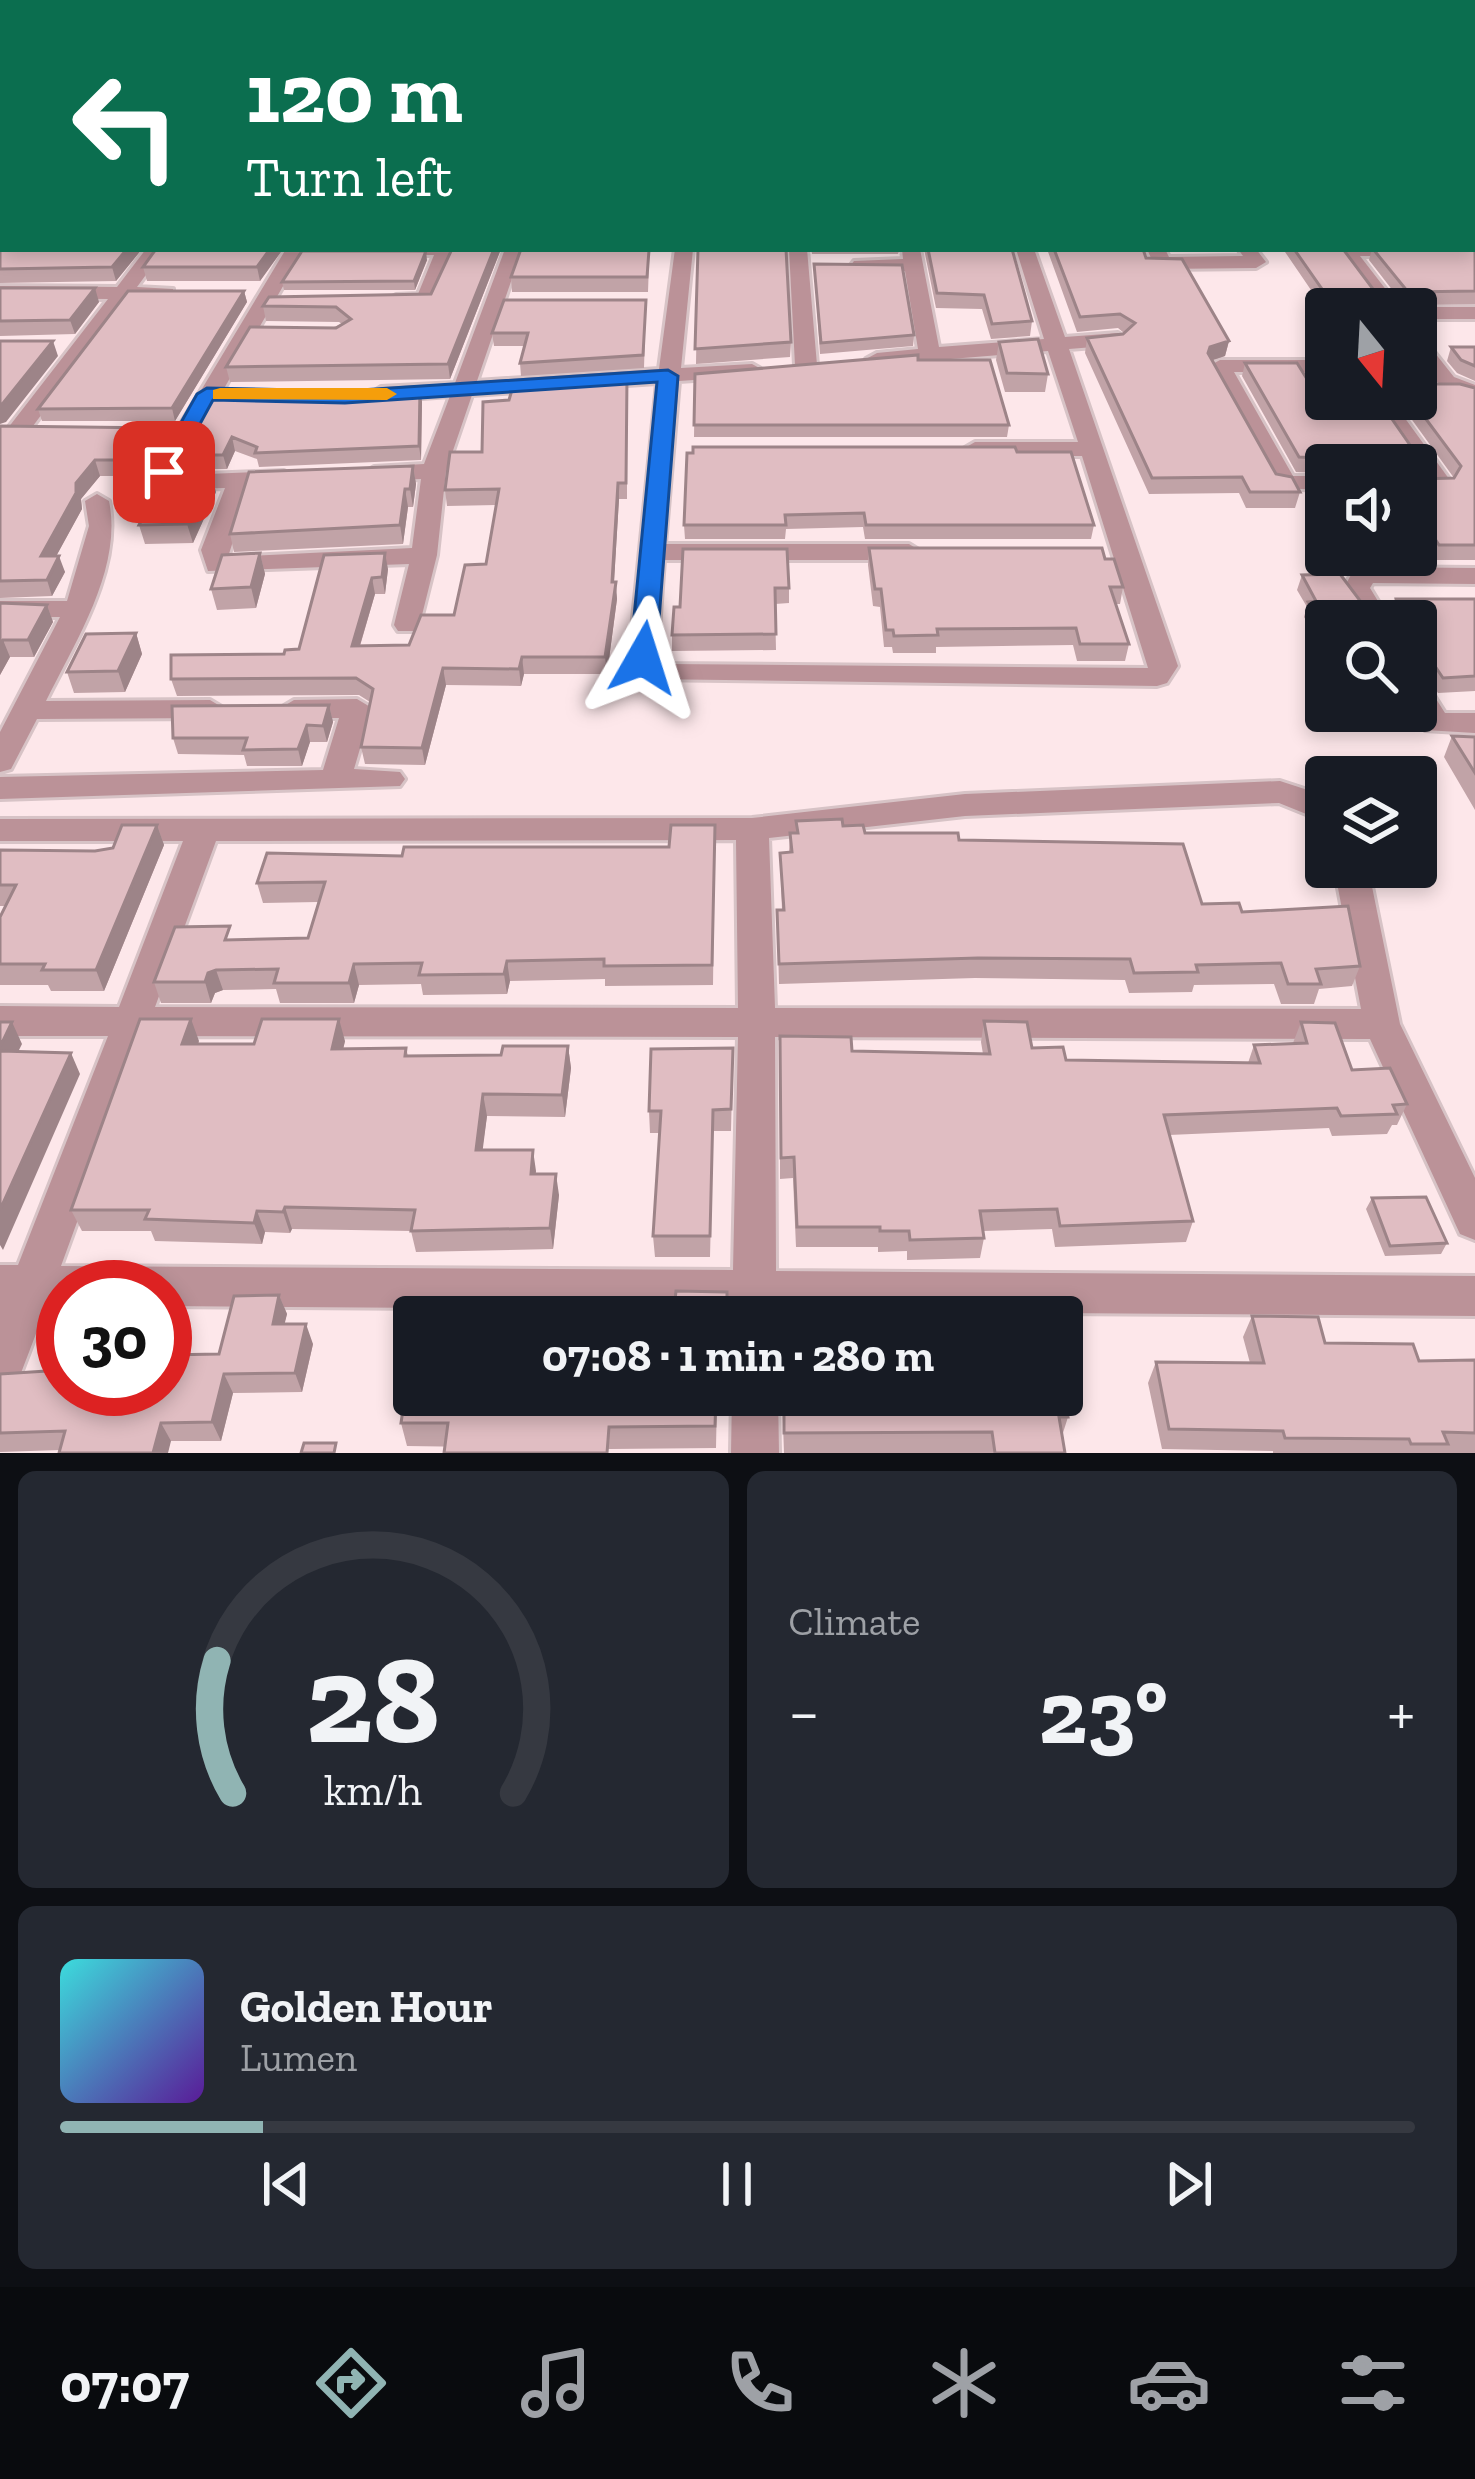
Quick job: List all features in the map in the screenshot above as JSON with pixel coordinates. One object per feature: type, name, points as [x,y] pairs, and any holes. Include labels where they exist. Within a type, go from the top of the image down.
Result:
[{"type":"street","points":[[8,434],[72,345],[123,293],[154,252]]},
{"type":"street","points":[[293,252],[266,297],[256,332],[218,394],[174,432],[164,472],[179,482],[304,477]]},
{"type":"street","points":[[379,301],[426,300],[445,252]]},
{"type":"street","points":[[408,625],[424,555],[434,471],[461,389],[508,302],[512,252]]},
{"type":"street","points":[[677,252],[680,302],[668,376],[672,449],[653,552],[643,658],[657,673],[1157,677],[1164,666],[1113,552],[1089,449],[1026,252]]},
{"type":"street","points":[[1157,252],[1162,263],[1256,262],[1249,252]]},
{"type":"street","points":[[1348,252],[1375,288]]},
{"type":"street","points":[[798,257],[822,265]]},
{"type":"street","points":[[798,257],[827,363]]},
{"type":"street","points":[[845,265],[913,257],[931,355]]},
{"type":"street","points":[[0,292],[185,293]]},
{"type":"street","points":[[658,302],[680,302]]},
{"type":"street","points":[[1437,313],[1475,313]]},
{"type":"street","points":[[368,395],[1118,339]]},
{"type":"street","points":[[1305,366],[1220,366],[1286,484],[1305,484]]},
{"type":"street","points":[[1437,375],[1475,393]]},
{"type":"street","points":[[8,434],[58,433]]},
{"type":"street","points":[[946,449],[1089,449]]},
{"type":"street","points":[[348,475],[434,471]]},
{"type":"street","points":[[240,481],[214,550],[217,565],[424,555]]},
{"type":"street","points":[[0,762],[78,609],[102,526],[97,501]]},
{"type":"street","points":[[653,552],[937,552]]},
{"type":"street","points":[[1364,600],[1357,588],[1363,575],[1475,575]]},
{"type":"street","points":[[0,609],[78,609]]},
{"type":"street","points":[[30,710],[357,708],[335,780]]},
{"type":"street","points":[[1437,723],[1475,723]]},
{"type":"street","points":[[0,788],[389,779]]},
{"type":"street","points":[[0,830],[752,829],[965,805],[1280,792],[1305,800]]},
{"type":"street","points":[[0,1371],[17,1285],[130,1022],[203,829]]},
{"type":"street","points":[[752,829],[757,1020],[754,1296]]},
{"type":"street","points":[[1355,888],[1382,1024],[1475,1221]]},
{"type":"street","points":[[0,1021],[1382,1024]]},
{"type":"street","points":[[17,1285],[444,1296]]},
{"type":"street","points":[[1083,1300],[1475,1296]]},
{"type":"street","points":[[755,1416],[755,1453]]},
{"type":"building","points":[[0,252],[124,252],[112,267],[0,269]]},
{"type":"building","points":[[154,252],[268,252],[257,267],[143,267]]},
{"type":"building","points":[[301,252],[426,252],[414,281],[282,282]]},
{"type":"building","points":[[451,252],[493,252],[448,364],[226,367],[250,327],[336,328],[351,319],[336,307],[263,306],[269,297],[431,294]]},
{"type":"building","points":[[520,252],[649,252],[647,277],[511,277]]},
{"type":"building","points":[[698,252],[786,252],[791,342],[695,349]]},
{"type":"building","points":[[929,252],[1013,252],[1032,321],[992,324],[984,295],[937,293]]},
{"type":"building","points":[[1055,252],[1144,252],[1146,258],[1182,259],[1229,341],[1210,347],[1208,353],[1276,474],[1292,477],[1300,492],[1250,492],[1242,477],[1152,478],[1087,338],[1123,334],[1135,323],[1120,314],[1080,317]]},
{"type":"building","points":[[1296,252],[1345,252],[1372,288],[1321,288]]},
{"type":"building","points":[[1375,252],[1475,252],[1475,291],[1405,288]]},
{"type":"building","points":[[814,264],[902,265],[914,335],[821,343]]},
{"type":"building","points":[[0,288],[95,288],[70,320],[0,321]]},
{"type":"building","points":[[128,291],[244,291],[172,408],[38,409]]},
{"type":"building","points":[[504,300],[646,300],[643,355],[520,363],[528,333],[492,333]]},
{"type":"building","points":[[1038,339],[1048,374],[1007,373],[999,342]]},
{"type":"building","points":[[0,341],[53,341],[0,407]]},
{"type":"building","points":[[1451,347],[1475,347],[1475,366],[1461,360]]},
{"type":"building","points":[[918,355],[918,360],[990,360],[1009,425],[694,425],[695,374]]},
{"type":"building","points":[[1245,363],[1297,363],[1305,376],[1305,420],[1393,420],[1409,444],[1305,444],[1305,457],[1299,457]]},
{"type":"building","points":[[627,376],[626,483],[618,483],[612,582],[616,582],[605,657],[522,657],[519,669],[443,668],[422,748],[361,747],[373,689],[356,678],[171,679],[171,655],[284,654],[299,649],[324,555],[385,553],[382,577],[372,578],[352,646],[409,645],[421,615],[454,615],[465,565],[486,564],[499,489],[445,490],[450,452],[482,452],[483,402],[509,400],[514,383]]},
{"type":"building","points":[[1437,384],[1460,384],[1475,388],[1475,545],[1439,545],[1437,478],[1454,478],[1461,466],[1427,420],[1437,420]]},
{"type":"building","points":[[420,389],[419,446],[255,453],[257,447],[232,437],[223,455],[179,455],[214,392]]},
{"type":"building","points":[[0,426],[158,428],[144,454],[146,460],[95,460],[76,483],[76,493],[41,556],[59,556],[47,580],[0,581]]},
{"type":"building","points":[[693,447],[1015,447],[1017,452],[1071,452],[1094,525],[866,525],[864,513],[785,515],[786,525],[684,525],[687,453],[693,453]]},
{"type":"building","points":[[413,466],[400,525],[230,534],[249,472]]},
{"type":"building","points":[[166,470],[211,473],[187,524],[139,525]]},
{"type":"building","points":[[869,548],[1102,548],[1105,559],[1114,559],[1123,587],[1110,587],[1129,644],[1080,644],[1076,628],[937,629],[938,635],[894,636],[893,630],[886,630]]},
{"type":"building","points":[[683,549],[787,549],[789,588],[775,588],[776,634],[672,635],[674,607],[680,607]]},
{"type":"building","points":[[260,553],[251,587],[211,589],[222,555]]},
{"type":"building","points":[[1302,575],[1342,576],[1360,600],[1315,600]]},
{"type":"building","points":[[1396,599],[1475,599],[1475,676],[1443,678],[1437,669],[1437,600]]},
{"type":"building","points":[[0,603],[47,605],[28,640],[3,640],[0,646]]},
{"type":"building","points":[[136,633],[118,671],[67,672],[86,634]]},
{"type":"building","points":[[329,705],[323,726],[307,725],[298,749],[243,750],[247,738],[173,738],[172,706]]},
{"type":"building","points":[[1452,736],[1475,737],[1475,773]]},
{"type":"building","points":[[842,819],[843,826],[863,825],[865,833],[958,833],[959,840],[1183,844],[1202,904],[1239,903],[1242,912],[1348,906],[1360,966],[1316,969],[1321,984],[1288,984],[1281,963],[1196,965],[1198,972],[1134,973],[1130,959],[779,964],[777,910],[784,910],[780,853],[792,852],[790,833],[798,833],[796,821]]},
{"type":"building","points":[[122,825],[157,825],[96,970],[0,964],[0,917],[16,885],[0,885],[0,850],[113,848]]},
{"type":"building","points":[[671,825],[715,825],[712,965],[604,966],[604,959],[507,961],[504,974],[419,975],[422,963],[354,964],[349,983],[274,983],[278,969],[216,970],[208,973],[205,982],[154,982],[175,927],[230,926],[225,940],[308,938],[325,882],[257,883],[267,853],[402,856],[404,847],[669,847]]},
{"type":"building","points":[[140,1019],[191,1019],[182,1044],[254,1044],[262,1019],[339,1019],[332,1049],[406,1048],[405,1056],[501,1055],[503,1046],[568,1046],[562,1095],[483,1094],[476,1150],[533,1150],[531,1174],[556,1174],[550,1228],[411,1231],[415,1210],[285,1207],[283,1212],[257,1211],[254,1223],[145,1219],[149,1210],[71,1210]]},
{"type":"building","points":[[984,1021],[1027,1022],[1032,1048],[1063,1047],[1066,1060],[1260,1063],[1254,1045],[1307,1043],[1301,1022],[1335,1023],[1352,1070],[1390,1068],[1407,1104],[1393,1105],[1397,1114],[1341,1116],[1337,1108],[1164,1115],[1193,1221],[1060,1226],[1057,1209],[980,1211],[984,1238],[910,1240],[909,1231],[880,1231],[880,1227],[797,1227],[794,1157],[781,1158],[780,1036],[851,1037],[852,1051],[990,1054]]},
{"type":"building","points":[[0,1022],[12,1022],[0,1047]]},
{"type":"building","points":[[733,1048],[731,1109],[713,1110],[710,1236],[653,1236],[661,1111],[649,1111],[651,1049]]},
{"type":"building","points":[[0,1051],[71,1053],[0,1210]]},
{"type":"building","points":[[1426,1197],[1447,1243],[1390,1246],[1372,1198]]},
{"type":"building","points":[[676,1291],[727,1292],[727,1296],[675,1296]]},
{"type":"building","points":[[279,1295],[273,1324],[306,1324],[295,1373],[224,1374],[212,1422],[161,1423],[153,1453],[59,1453],[65,1431],[0,1433],[0,1374],[36,1372],[36,1416],[192,1416],[192,1354],[219,1354],[234,1296]]},
{"type":"building","points":[[1252,1316],[1318,1317],[1325,1343],[1413,1344],[1419,1361],[1475,1360],[1475,1433],[1443,1432],[1448,1444],[1411,1444],[1409,1439],[1285,1438],[1283,1431],[1169,1429],[1156,1362],[1264,1363]]},
{"type":"building","points":[[402,1416],[715,1416],[715,1426],[609,1427],[607,1453],[444,1453],[448,1423],[401,1423]]},
{"type":"building","points":[[784,1416],[1068,1417],[1059,1417],[1065,1453],[995,1453],[992,1432],[784,1433]]},
{"type":"building","points":[[304,1443],[336,1443],[334,1453],[301,1453]]},
{"type":"slow traffic","points":[[220,394],[387,394]]},
{"type":"route","points":[[164,472],[207,394],[345,397],[668,376],[643,658]]}]
